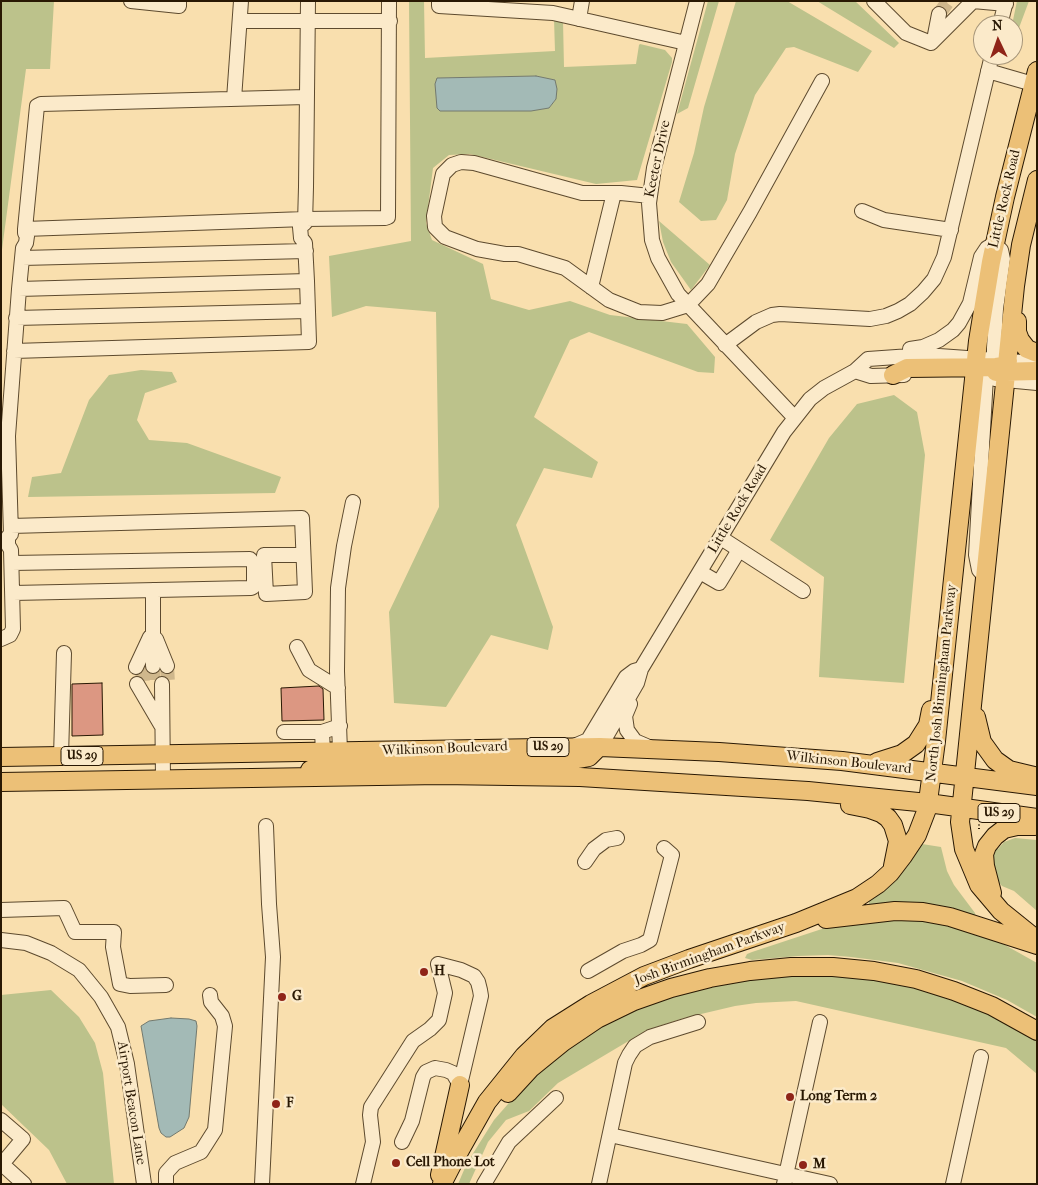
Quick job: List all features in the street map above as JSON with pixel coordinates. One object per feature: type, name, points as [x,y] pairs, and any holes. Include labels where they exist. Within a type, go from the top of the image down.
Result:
[{"type":"main road","name":"Little Rock Road","points":[[990,369],[994,244],[1013,160],[1035,78]]},
{"type":"main road","name":"Little Rock Road","points":[[990,369],[1013,304],[1021,245],[1037,180]]},
{"type":"main road","points":[[1013,304],[1017,310],[1017,332],[1020,340],[1027,349],[1037,354]]},
{"type":"main road","points":[[893,375],[910,368],[1037,371]]},
{"type":"main road","points":[[990,369],[986,578],[961,808],[961,832],[968,860],[979,884],[1001,911],[1037,940]]},
{"type":"main road","name":"North Josh Birmingham Parkway","points":[[796,923],[857,898],[878,884],[890,873],[903,856],[917,835],[925,815],[990,369]]},
{"type":"main road","points":[[859,764],[894,758],[916,744],[928,725],[937,689],[943,683]]},
{"type":"main road","points":[[975,686],[976,722],[985,748],[1004,767],[1014,772],[1037,777]]},
{"type":"main road","name":"Wilkinson Boulevard","points":[[1,757],[570,746],[655,748],[768,755],[859,764],[1037,786]]},
{"type":"main road","points":[[302,776],[318,766],[335,764],[577,759],[589,757],[600,747]]},
{"type":"main road","name":"Wilkinson Boulevard","points":[[1,782],[302,776],[542,776],[647,780],[808,791],[928,803],[1037,818]]},
{"type":"main road","points":[[808,791],[821,800],[870,809],[888,818],[896,831],[898,841],[896,859],[890,873]]},
{"type":"main road","points":[[1001,911],[987,877],[984,859],[987,846],[999,832],[1010,827],[1037,826]]},
{"type":"main road","points":[[796,923],[871,913],[895,911],[923,912],[950,917],[1037,945]]},
{"type":"main road","name":"Josh Birmingham Parkway","points":[[442,1184],[487,1102],[524,1056],[552,1028],[591,1004],[644,976],[796,923]]},
{"type":"main road","name":"Josh Birmingham Parkway","points":[[474,1126],[530,1068],[563,1042],[597,1019],[634,1001],[672,988],[710,978],[750,971],[791,967],[833,967],[874,971],[916,979],[992,1006],[1037,1032]]},
{"type":"main road","points":[[438,1184],[460,1085]]},
{"type":"street","points":[[131,1],[178,6],[179,1]]},
{"type":"street","points":[[234,98],[242,1]]},
{"type":"street","points":[[14,351],[309,342],[305,247],[301,238],[300,227],[305,221],[306,22],[308,1]]},
{"type":"street","points":[[25,231],[388,217],[389,1]]},
{"type":"street","points":[[439,1],[439,6],[523,6],[686,43]]},
{"type":"street","points":[[580,19],[582,1]]},
{"type":"street","name":"Keeter Drive","points":[[697,1],[654,168],[650,196],[652,240],[658,258],[673,286],[688,306],[794,417]]},
{"type":"street","points":[[874,1],[906,33],[931,43],[973,1],[1006,3]]},
{"type":"street","points":[[934,40],[939,14]]},
{"type":"street","points":[[240,21],[390,21]]},
{"type":"street","points":[[725,345],[756,322],[772,315],[870,319],[886,316],[910,304],[934,279],[944,257],[990,65]]},
{"type":"street","points":[[988,71],[1035,78]]},
{"type":"street","points":[[650,196],[582,192],[474,163],[461,162],[452,165],[443,174],[434,216],[435,227],[445,236],[478,249],[505,254],[518,254],[566,268],[609,300],[639,312],[662,313],[688,306],[708,284],[822,81]]},
{"type":"street","points":[[1,639],[10,635],[14,629],[11,556],[8,545],[8,537],[11,530],[8,436],[16,318],[23,253],[27,240],[25,231],[37,106],[41,104],[306,97]]},
{"type":"street","points":[[591,287],[614,193]]},
{"type":"street","points":[[862,211],[884,220],[950,230]]},
{"type":"street","points":[[883,358],[897,351],[928,345],[956,327],[970,303],[981,257],[987,248],[994,244]]},
{"type":"street","points":[[23,253],[305,247]]},
{"type":"street","points":[[19,289],[307,281]]},
{"type":"street","points":[[16,318],[308,312]]},
{"type":"street","name":"Little Rock Road","points":[[600,747],[636,684],[642,669],[794,417],[804,404],[816,394],[856,371],[868,358],[916,355],[990,369]]},
{"type":"street","points":[[990,369],[1037,363]]},
{"type":"street","points":[[990,369],[1037,383]]},
{"type":"street","points":[[856,371],[871,376],[893,375]]},
{"type":"street","points":[[331,751],[340,726],[338,588],[353,502]]},
{"type":"street","points":[[11,530],[302,518],[304,555]]},
{"type":"street","points":[[721,538],[804,591]]},
{"type":"street","points":[[700,572],[718,583],[739,550]]},
{"type":"street","points":[[11,556],[250,559],[254,564],[254,584],[250,588],[12,593]]},
{"type":"street","points":[[153,590],[152,667],[153,632]]},
{"type":"street","points":[[297,647],[309,670],[338,688]]},
{"type":"street","points":[[61,756],[64,653]]},
{"type":"street","name":"Little Rock Road","points":[[570,746],[581,744],[588,740],[626,677],[634,671],[642,669]]},
{"type":"street","points":[[153,684],[162,726],[163,779]]},
{"type":"street","points":[[636,684],[636,692],[626,716],[626,725],[635,741],[655,748]]},
{"type":"street","points":[[284,732],[322,732],[340,726]]},
{"type":"street","points":[[322,732],[331,751]]},
{"type":"street","points":[[262,1184],[273,957],[266,826]]},
{"type":"street","points":[[585,862],[594,849],[606,840],[617,838]]},
{"type":"street","points":[[588,971],[622,951],[650,940],[672,855],[664,848]]},
{"type":"street","points":[[1,910],[64,908],[75,932],[114,932],[115,960],[120,984],[130,986],[166,985]]},
{"type":"street","name":"Airport Beacon Lane","points":[[1,940],[26,943],[51,953],[78,970],[101,997],[118,1027],[127,1064],[144,1184]]},
{"type":"street","points":[[363,1184],[373,1142],[371,1107],[413,1042],[439,1020],[445,994],[438,964],[474,976],[480,990],[481,996],[460,1085]]},
{"type":"street","points":[[166,1184],[166,1173],[170,1168],[175,1163],[201,1152],[215,1130],[224,1026],[222,1016],[211,1002],[210,995]]},
{"type":"street","points":[[599,1184],[625,1063],[632,1050],[650,1037],[698,1022]]},
{"type":"street","points":[[785,1179],[820,1022]]},
{"type":"street","points":[[953,1184],[981,1057]]},
{"type":"street","points":[[402,1142],[412,1121],[423,1077],[426,1072],[435,1068],[446,1070],[453,1073],[460,1085]]},
{"type":"street","points":[[484,1184],[509,1142],[556,1098]]},
{"type":"street","points":[[1,1120],[23,1139],[2,1164],[24,1184]]},
{"type":"street","points":[[610,1135],[785,1179],[830,1184]]},
{"type":"path","points":[[979,822],[979,830]]},
{"type":"path","points":[[974,829],[984,834]]},
{"type":"green space","points":[[1,1],[54,1],[50,69],[26,69],[1,257]]},
{"type":"green space","points":[[409,1],[424,1],[425,58],[555,51],[554,19],[563,21],[564,67],[636,64],[640,44],[665,50],[672,58],[637,180],[596,184],[470,154],[449,155],[433,168],[426,223],[432,240],[483,264],[491,299],[529,310],[570,301],[610,315],[687,324],[715,357],[714,373],[698,372],[589,332],[570,340],[534,417],[598,462],[592,478],[544,468],[516,525],[553,627],[548,650],[491,635],[446,707],[394,703],[389,612],[439,507],[436,312],[366,306],[332,317],[329,256],[411,241]],"holes":[[[536,76],[555,80],[556,99],[549,108],[531,111],[440,111],[437,78]]]},
{"type":"green space","points":[[708,1],[719,1],[688,108],[677,114]]},
{"type":"green space","points":[[736,1],[787,1],[872,51],[858,72],[794,47],[786,48],[755,95],[735,154],[727,200],[716,220],[701,221],[679,202],[694,153],[704,107]]},
{"type":"green space","points":[[817,1],[855,1],[899,43],[894,48]]},
{"type":"green space","points":[[1017,1],[1029,1],[1023,17],[1023,15],[1014,15]]},
{"type":"green space","points":[[659,221],[710,265],[691,290],[671,262],[663,242]]},
{"type":"green space","points":[[141,370],[172,372],[177,382],[145,393],[137,420],[149,440],[187,443],[281,477],[275,493],[28,497],[32,477],[61,473],[89,400],[109,375]]},
{"type":"green space","points":[[894,395],[917,412],[925,455],[904,683],[819,677],[824,577],[770,540],[829,438],[857,404]]},
{"type":"green space","points":[[1015,838],[1037,840],[1037,911],[1014,891],[1002,886],[992,874],[993,846],[998,849],[1004,842]]},
{"type":"green space","points":[[922,844],[941,847],[947,871],[954,885],[976,917],[869,905],[869,901],[895,880],[907,867]]},
{"type":"green space","points":[[927,918],[989,936],[1037,963],[1037,1017],[1007,1000],[962,981],[898,963],[828,955],[752,960],[745,958],[747,954],[752,952],[853,920]]},
{"type":"green space","points":[[808,974],[868,977],[929,990],[988,1012],[1037,1039],[1037,1074],[1006,1048],[796,1001],[735,1006],[684,1018],[647,1030],[558,1083],[529,1111],[506,1120],[488,1142],[469,1184],[458,1184],[467,1163],[494,1120],[529,1080],[565,1048],[614,1019],[649,1004],[706,987],[771,976]]},
{"type":"green space","points":[[51,990],[79,1017],[95,1043],[103,1073],[114,1184],[67,1184],[49,1150],[1,1104],[1,995]]},
{"type":"water","points":[[536,76],[555,80],[557,89],[556,99],[549,108],[531,111],[440,111],[437,108],[435,84],[437,78]]},
{"type":"water","points":[[171,1018],[196,1021],[197,1026],[189,1117],[184,1128],[170,1137],[166,1137],[159,1128],[141,1026],[149,1021]]},
{"type":"building","points":[[102,683],[103,735],[72,736],[72,684]]},
{"type":"building","points":[[319,686],[323,689],[324,720],[282,721],[281,688]]},
{"type":"tunnel","points":[[939,14],[947,3],[952,1]]},
{"type":"tunnel","points":[[153,666],[153,685]]},
{"type":"tunnel","points":[[167,666],[168,683]]},
{"type":"tunnel","points":[[142,667],[143,684]]},
{"type":"place","name":"H","points":[[424,972]]},
{"type":"place","name":"G","points":[[282,997]]},
{"type":"place","name":"Long Term 2","points":[[790,1097]]},
{"type":"place","name":"F","points":[[276,1104]]},
{"type":"place","name":"Cell Phone Lot","points":[[396,1163]]},
{"type":"place","name":"M","points":[[803,1165]]}]
